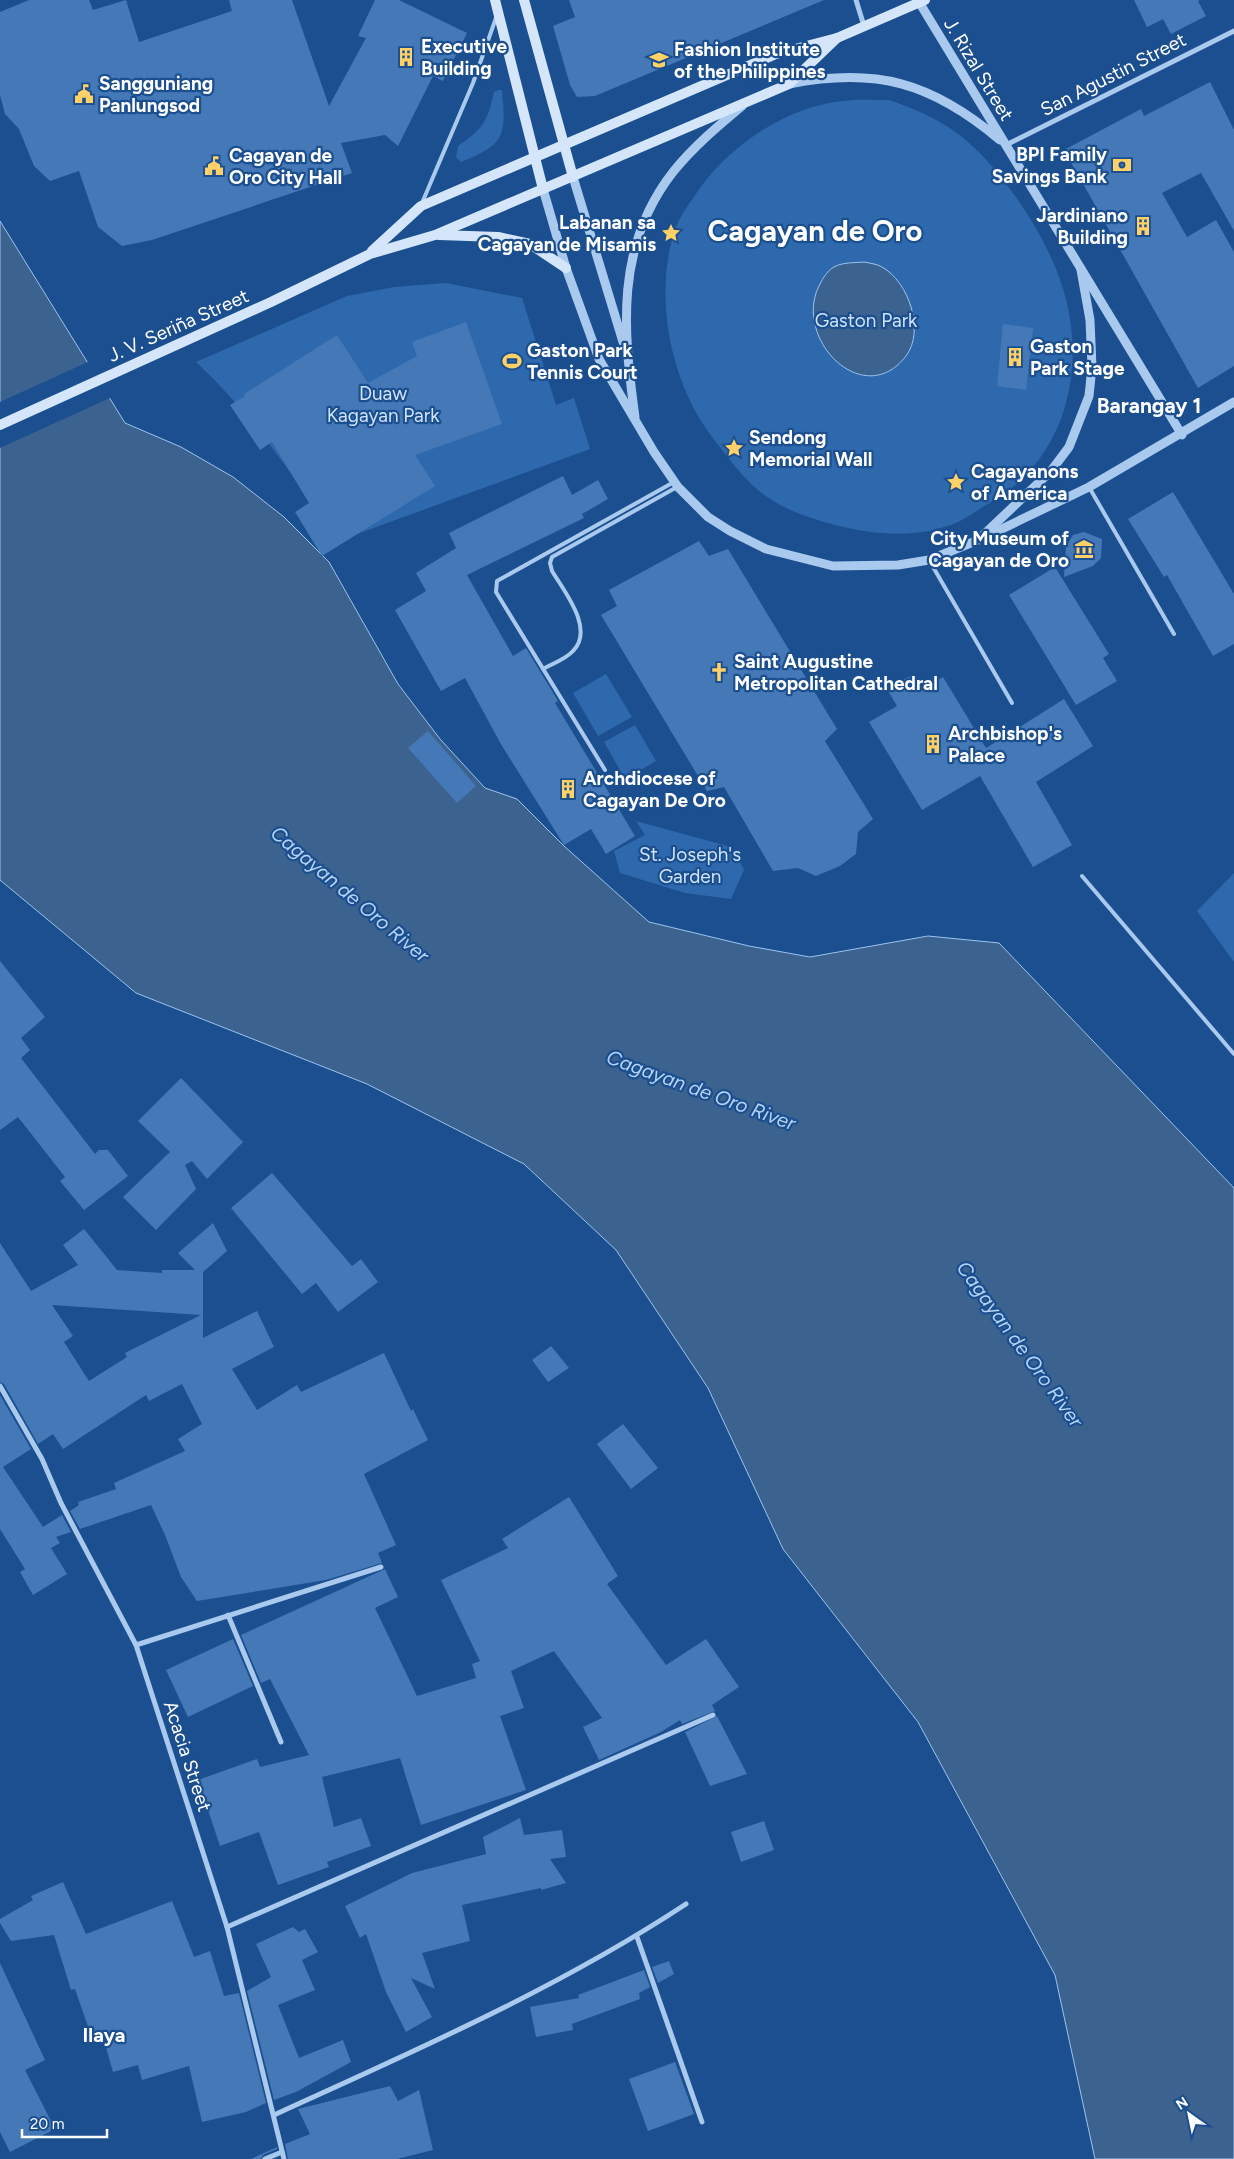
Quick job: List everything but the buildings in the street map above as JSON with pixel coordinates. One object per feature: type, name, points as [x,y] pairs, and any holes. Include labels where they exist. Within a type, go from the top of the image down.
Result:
[{"type":"main road","points":[[524,0],[573,177]]},
{"type":"main road","points":[[837,38],[922,1]]},
{"type":"main road","points":[[496,5],[543,189]]},
{"type":"main road","name":"J. V. Seriña Street","points":[[370,254],[420,206],[776,54],[837,38]]},
{"type":"main road","name":"J. V. Seriña Street","points":[[0,425],[271,302],[370,254],[435,235],[789,84],[837,38]]},
{"type":"main road","points":[[435,235],[498,237],[530,244],[566,268]]},
{"type":"street","points":[[856,0],[864,26]]},
{"type":"street","name":"J. Rizal Street","points":[[922,1],[1006,145],[1182,434]]},
{"type":"street","name":"San Agustin Street","points":[[1006,145],[1234,30]]},
{"type":"street","points":[[789,84],[847,76],[884,79],[905,84],[924,90],[974,118],[1006,145]]},
{"type":"street","points":[[626,352],[627,291],[632,259],[641,228],[652,204],[674,172],[706,137],[744,104]]},
{"type":"street","points":[[573,177],[626,352],[636,421]]},
{"type":"street","points":[[543,189],[566,268],[599,359],[636,421],[676,484],[708,517],[730,531],[766,549],[833,566],[882,566],[929,560],[978,540],[1088,487],[1234,402]]},
{"type":"street","points":[[978,540],[1051,471],[1070,446],[1082,417],[1089,396],[1092,366],[1090,320],[1082,270]]},
{"type":"street","name":"Acacia Street","points":[[0,1386],[42,1459],[61,1503],[136,1645],[227,1928],[284,2159]]},
{"type":"street","points":[[136,1645],[381,1566]]},
{"type":"street","points":[[228,1615],[281,1742]]},
{"type":"street","points":[[227,1928],[713,1715]]},
{"type":"street","points":[[274,2115],[460,2030],[637,1937],[686,1904]]},
{"type":"street","points":[[637,1937],[702,2122]]},
{"type":"street","points":[[265,2159],[282,2152]]},
{"type":"lane","points":[[420,206],[472,83],[496,5]]},
{"type":"lane","points":[[543,670],[574,651],[580,638],[580,618],[552,571],[550,564],[552,557],[676,484]]},
{"type":"lane","points":[[605,770],[496,592],[497,580],[676,484]]},
{"type":"lane","points":[[1088,487],[1174,634]]},
{"type":"lane","points":[[929,560],[1012,703]]},
{"type":"lane","points":[[1082,876],[1234,1054]]},
{"type":"green space","points":[[502,90],[504,118],[500,136],[487,150],[461,162],[456,157],[458,146],[474,134],[483,124],[494,92]]},
{"type":"green space","name":"Gaston Park","points":[[889,100],[923,113],[954,131],[986,160],[1013,193],[1030,218],[1056,269],[1071,323],[1073,351],[1071,380],[1064,410],[1054,436],[1030,471],[1010,490],[958,522],[918,533],[904,534],[862,531],[812,518],[778,504],[749,482],[703,424],[691,403],[681,380],[674,356],[666,306],[668,257],[678,221],[700,188],[728,157],[763,130],[782,119],[802,111],[823,104],[843,101]]},
{"type":"green space","name":"Duaw Kagayan Park","points":[[446,283],[522,298],[556,405],[574,398],[590,449],[338,541],[272,447],[236,403],[196,362],[347,296],[394,287]]},
{"type":"green space","points":[[606,674],[632,717],[598,736],[573,693]]},
{"type":"green space","points":[[635,725],[656,761],[625,779],[604,742]]},
{"type":"green space","name":"St. Joseph's Garden","points":[[636,821],[731,847],[744,870],[731,899],[685,893],[620,873],[614,851],[645,835]]},
{"type":"green space","points":[[1234,873],[1234,962],[1197,911]]},
{"type":"water","name":"Cagayan de Oro River","points":[[0,221],[125,423],[181,447],[233,477],[284,517],[329,562],[398,684],[440,739],[485,788],[517,799],[564,846],[649,922],[749,946],[810,957],[928,936],[999,943],[1234,1188],[1234,2159],[1095,2159],[1055,1975],[918,1722],[783,1549],[708,1388],[616,1250],[524,1164],[367,1084],[136,993],[0,880]]},
{"type":"water","points":[[864,262],[882,267],[892,274],[906,295],[914,321],[912,346],[906,356],[889,371],[870,376],[852,372],[836,361],[823,345],[815,325],[814,305],[824,277],[830,270],[841,264]]},
{"type":"pier","points":[[90,361],[112,397],[0,448],[0,402]]},
{"type":"place","name":"Executive Building","points":[[406,57]]},
{"type":"place","name":"Fashion Institute of the Philippines","points":[[659,60]]},
{"type":"place","name":"Sangguniang Panlungsod","points":[[84,94]]},
{"type":"place","name":"BPI Family Savings Bank","points":[[1122,165]]},
{"type":"place","name":"Cagayan de Oro City Hall","points":[[214,166]]},
{"type":"place","name":"Jardiniano Building","points":[[1143,226]]},
{"type":"place","name":"Labanan sa Cagayan de Misamis","points":[[671,233]]},
{"type":"place","name":"Gaston Park Stage","points":[[1015,357]]},
{"type":"place","name":"Gaston Park Tennis Court","points":[[512,361]]},
{"type":"place","name":"Sendong Memorial Wall","points":[[734,448]]},
{"type":"place","name":"Cagayanons of America","points":[[956,482]]},
{"type":"place","name":"City Museum of Cagayan de Oro","points":[[1084,549]]},
{"type":"place","name":"Saint Augustine Metropolitan Cathedral","points":[[719,672]]},
{"type":"place","name":"Archbishop's Palace","points":[[933,744]]},
{"type":"place","name":"Archdiocese of Cagayan De Oro","points":[[568,789]]},
{"type":"district","name":"Cagayan de Oro","points":[[815,231]]},
{"type":"district","name":"Barangay 1","points":[[1149,406]]},
{"type":"district","name":"Ilaya","points":[[104,2035]]}]
